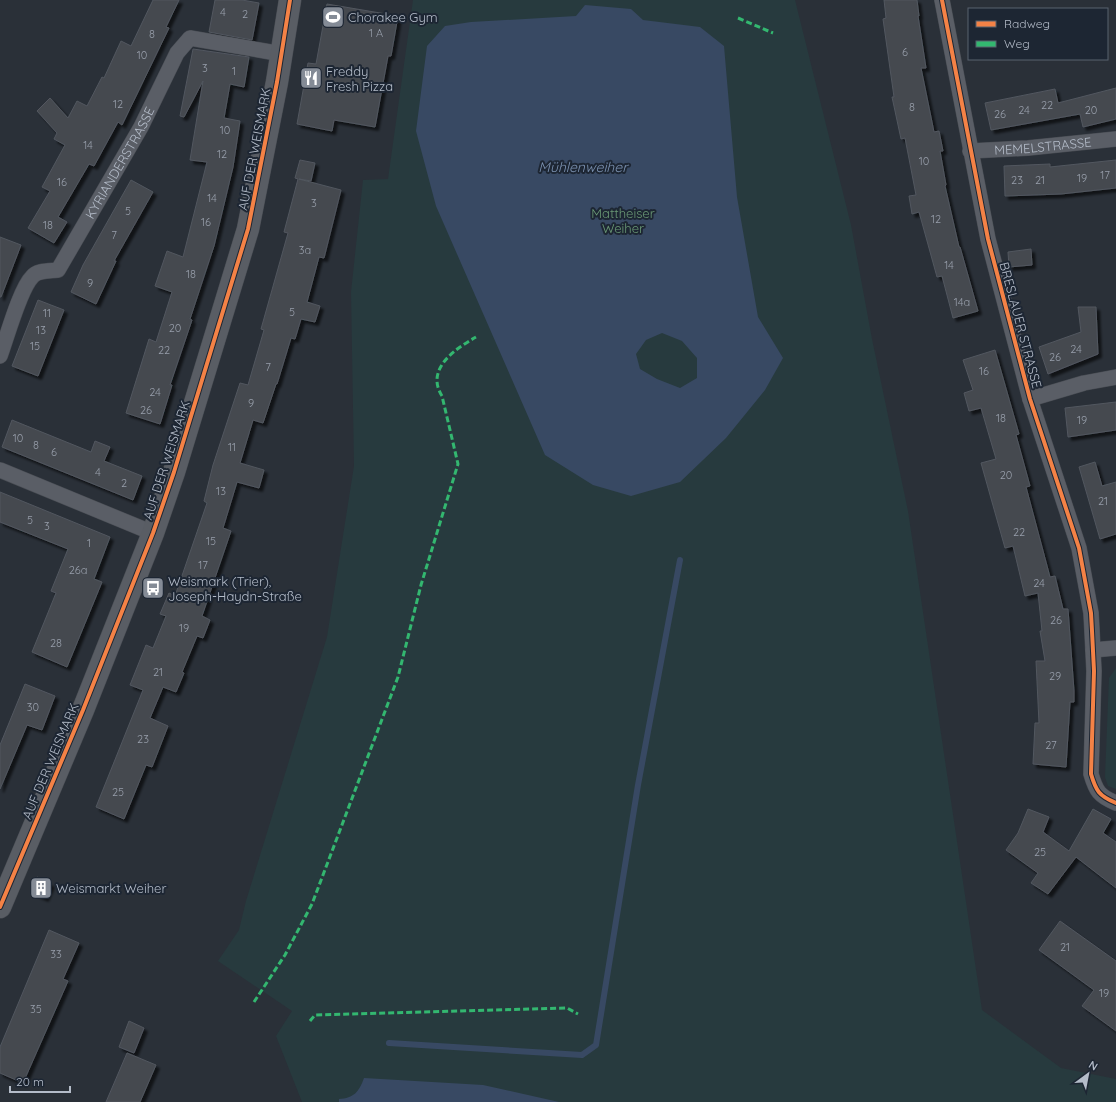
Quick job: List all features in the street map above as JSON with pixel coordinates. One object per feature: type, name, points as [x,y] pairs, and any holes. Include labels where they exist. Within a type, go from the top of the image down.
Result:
[{"type":"street","name":"AUF DER WEISMARK","points":[[0,907],[83,710],[153,533],[174,472],[248,229],[282,54],[290,0]]},
{"type":"street","name":"BRESLAUER STRASSE","points":[[942,0],[988,239],[1030,399],[1079,548],[1091,613],[1093,650],[1094,670],[1091,774],[1096,790],[1105,799],[1116,803]]},
{"type":"street","name":"KYRIANDERSTRASSE","points":[[0,356],[24,290],[32,276],[42,271],[58,270],[141,126],[177,53],[190,38],[282,54]]},
{"type":"street","name":"MEMELSTRASSE","points":[[970,151],[1028,148],[1116,139]]},
{"type":"street","points":[[1030,399],[1084,383],[1116,377]]},
{"type":"street","points":[[0,470],[153,533]]},
{"type":"street","points":[[1093,650],[1116,648]]},
{"type":"green space","name":"Mattheiser Weiher","points":[[413,0],[795,0],[851,225],[872,339],[908,511],[982,1010],[1061,1068],[1116,1079],[1116,1102],[302,1102],[276,1036],[292,1011],[218,961],[239,930],[246,901],[327,637],[354,466],[351,292],[363,180],[388,179]]},
{"type":"green space","points":[[1116,668],[1116,789],[1108,786],[1105,777],[1109,678]]},
{"type":"water","name":"Mühlenweiher","points":[[585,5],[631,9],[643,20],[700,27],[724,46],[737,197],[758,317],[783,358],[765,390],[726,438],[680,482],[631,496],[593,485],[545,455],[436,206],[416,131],[427,46],[445,26],[471,22],[576,16]],"holes":[[[662,333],[682,341],[697,358],[697,378],[680,388],[657,379],[640,369],[636,354],[646,340]]]},
{"type":"water","points":[[364,1078],[483,1085],[559,1102],[339,1102],[339,1099],[352,1096],[358,1091]]},
{"type":"building","points":[[153,0],[179,0],[166,27],[169,28],[122,125],[118,122],[94,166],[89,164],[58,217],[67,222],[54,243],[28,228],[50,191],[42,187],[65,145],[54,139],[57,133],[37,111],[50,98],[68,118],[77,101],[87,106],[102,77],[104,78],[121,41],[131,46]]},
{"type":"building","points":[[215,0],[242,0],[259,3],[252,40],[209,32]]},
{"type":"building","points":[[884,0],[917,0],[926,68],[921,68],[934,132],[939,131],[943,151],[940,151],[945,186],[959,247],[978,311],[953,318],[942,276],[937,277],[919,212],[912,214],[909,196],[916,195],[905,138],[901,139],[892,97],[894,97],[883,19],[886,18]]},
{"type":"building","points":[[327,4],[398,16],[391,56],[388,56],[375,127],[334,120],[332,131],[297,124],[308,63],[316,64]]},
{"type":"building","points":[[193,49],[249,57],[244,87],[230,84],[224,118],[240,121],[233,167],[214,246],[190,319],[192,320],[170,385],[172,385],[160,424],[126,413],[149,339],[156,342],[172,292],[155,286],[167,251],[183,257],[207,162],[190,160],[203,81],[184,117],[180,116]]},
{"type":"building","points":[[1116,88],[1116,119],[1083,127],[1080,114],[991,130],[985,103],[1055,89],[1058,103]]},
{"type":"building","points":[[300,160],[315,163],[311,181],[299,179],[341,190],[324,258],[319,257],[307,302],[320,306],[315,322],[301,319],[295,339],[291,338],[263,423],[253,420],[240,463],[264,470],[259,488],[237,482],[223,528],[231,531],[202,616],[210,620],[203,638],[197,636],[182,672],[184,673],[176,692],[163,687],[150,718],[168,726],[152,767],[146,765],[124,819],[96,807],[143,690],[130,685],[146,645],[153,648],[166,616],[160,614],[169,593],[175,596],[207,503],[204,501],[213,465],[240,383],[248,385],[264,330],[261,329],[288,233],[284,232],[298,179],[295,178]]},
{"type":"building","points":[[1116,160],[1116,188],[1061,194],[1005,196],[1004,166],[1050,164],[1050,167]]},
{"type":"building","points":[[131,180],[153,192],[114,261],[116,261],[96,304],[71,292],[83,265]]},
{"type":"building","points":[[0,237],[21,245],[1,297],[0,297]]},
{"type":"building","points":[[1031,249],[1032,265],[1009,267],[1008,252]]},
{"type":"building","points":[[38,300],[64,310],[38,376],[12,366]]},
{"type":"building","points":[[1078,307],[1096,307],[1098,354],[1048,374],[1039,347],[1081,332]]},
{"type":"building","points":[[995,350],[1019,434],[1016,435],[1030,486],[1026,487],[1050,577],[1055,576],[1063,609],[1068,609],[1074,702],[1070,702],[1066,767],[1033,764],[1035,723],[1039,723],[1036,661],[1045,661],[1040,631],[1042,631],[1038,593],[1025,596],[1013,546],[1005,548],[981,463],[996,459],[981,408],[969,411],[964,393],[973,390],[963,360]]},
{"type":"building","points":[[1116,402],[1116,430],[1068,437],[1065,408]]},
{"type":"building","points":[[12,420],[91,452],[95,441],[110,447],[104,461],[142,476],[133,500],[2,447]]},
{"type":"building","points":[[1095,462],[1102,486],[1116,482],[1116,534],[1100,539],[1079,467]]},
{"type":"building","points":[[0,492],[110,537],[94,579],[102,582],[67,667],[32,652],[56,593],[51,591],[68,549],[0,522]]},
{"type":"building","points":[[25,684],[55,696],[42,730],[27,725],[0,789],[0,745]]},
{"type":"building","points":[[1028,809],[1049,817],[1043,832],[1069,851],[1093,809],[1111,819],[1103,833],[1116,842],[1116,888],[1076,857],[1048,894],[1031,883],[1038,873],[1006,850],[1018,833]]},
{"type":"building","name":"Weismarkt Weiher","points":[[37,877],[51,884],[45,898],[31,892]]},
{"type":"building","points":[[1060,921],[1116,961],[1116,1031],[1082,1006],[1094,990],[1039,950]]},
{"type":"building","points":[[49,930],[79,943],[63,979],[68,981],[23,1083],[0,1073],[0,1047]]},
{"type":"building","points":[[129,1021],[144,1028],[134,1053],[119,1047]]},
{"type":"building","points":[[127,1053],[156,1065],[140,1102],[106,1102]]},
{"type":"waterway","points":[[389,1043],[582,1055],[596,1045],[638,785],[680,560]]},
{"type":"marked path","points":[[738,18],[773,33]]},
{"type":"marked path","points":[[254,1002],[285,955],[312,904],[398,677],[421,585],[458,464],[437,377],[445,361],[459,347],[476,337]]},
{"type":"marked path","points":[[310,1021],[315,1015],[567,1008],[578,1014]]},
{"type":"cycle path","points":[[0,907],[83,710],[153,533],[174,472],[248,229],[277,82],[290,0]]},
{"type":"cycle path","points":[[942,0],[988,239],[1030,399],[1079,548],[1091,613],[1092,631],[1094,671],[1091,774],[1099,792],[1106,798],[1116,803]]},
{"type":"place","name":"Chorakee Gym","points":[[333,17]]},
{"type":"place","name":"Freddy Fresh Pizza","points":[[311,78]]},
{"type":"place","name":"Weismark (Trier), Joseph-Haydn-Straße","points":[[153,588]]},
{"type":"place","name":"Weismarkt Weiher","points":[[41,888]]}]
